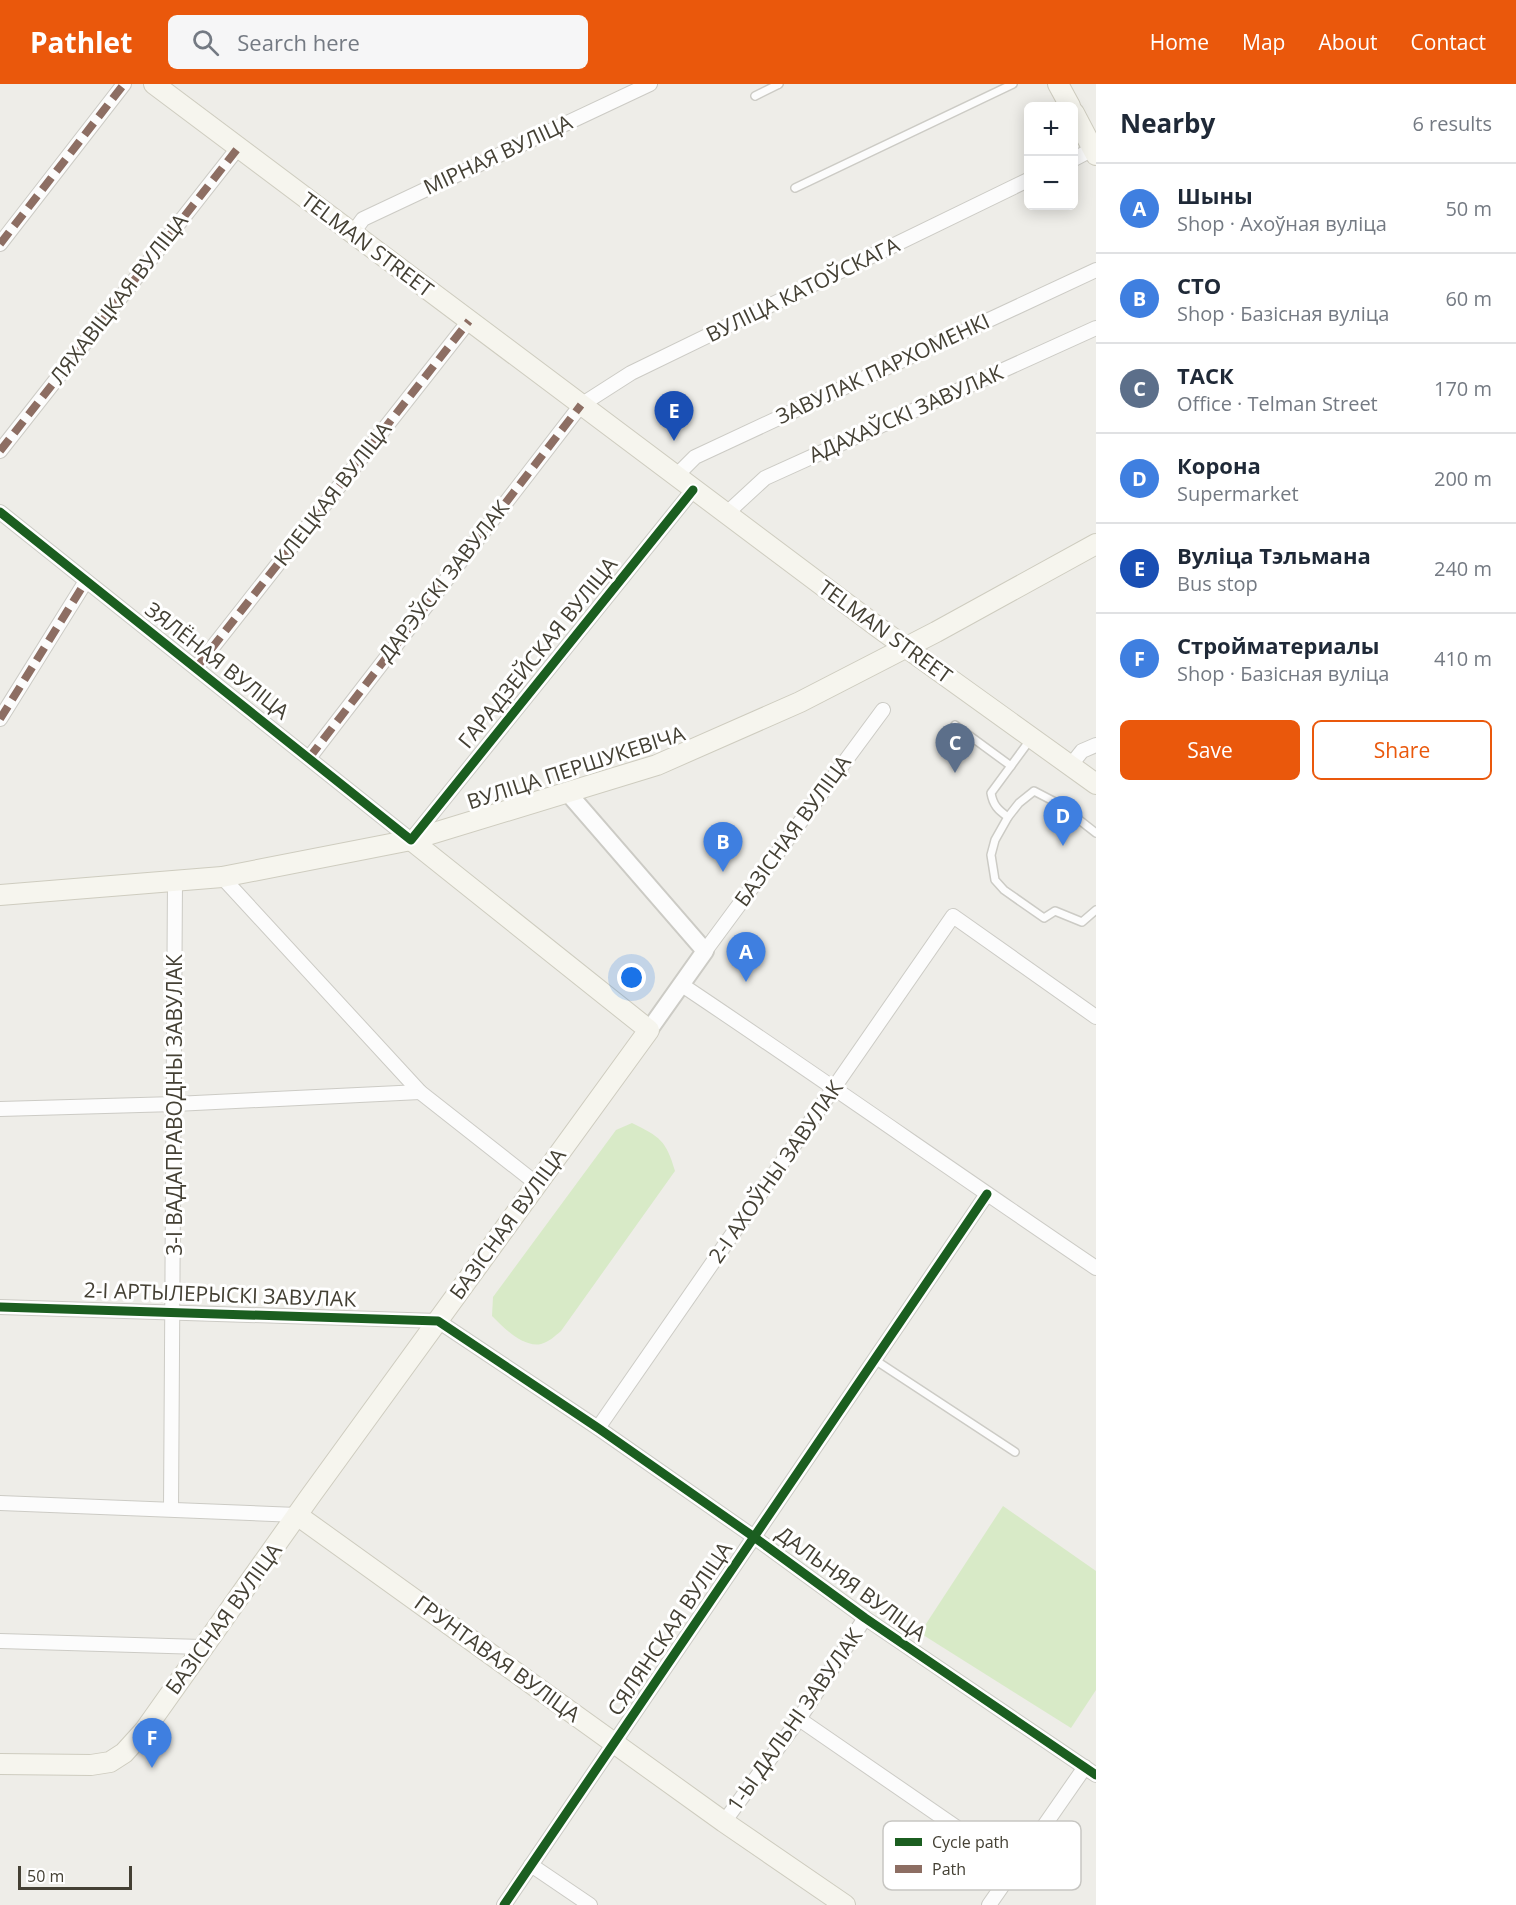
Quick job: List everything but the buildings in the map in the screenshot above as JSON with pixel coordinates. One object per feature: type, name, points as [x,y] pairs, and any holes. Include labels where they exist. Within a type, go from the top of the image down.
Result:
[{"type":"main road","name":"TELMAN STREET","points":[[154,84],[580,405]]},
{"type":"main road","points":[[1058,84],[1068,102]]},
{"type":"main road","points":[[1078,120],[1095,152]]},
{"type":"main road","points":[[580,405],[676,476]]},
{"type":"main road","name":"TELMAN STREET","points":[[676,476],[905,647],[1096,784]]},
{"type":"main road","name":"ВУЛІЦА ПЕРШУКЕВІЧА","points":[[0,895],[222,878],[411,840],[657,765],[800,702],[1096,544]]},
{"type":"main road","name":"ЗЯЛЁНАЯ ВУЛІЦА","points":[[411,840],[649,1030]]},
{"type":"main road","name":"БАЗІСНАЯ ВУЛІЦА","points":[[0,1764],[91,1765],[110,1762],[124,1753],[144,1731],[297,1515],[649,1030]]},
{"type":"main road","name":"ГРУНТАВАЯ ВУЛІЦА","points":[[297,1515],[724,1822],[845,1905]]},
{"type":"street","points":[[0,244],[124,84]]},
{"type":"street","name":"МІРНАЯ ВУЛІЦА","points":[[352,234],[363,219],[650,84]]},
{"type":"street","name":"ЛЯХАВІЦКАЯ ВУЛІЦА","points":[[0,451],[238,148]]},
{"type":"street","points":[[1078,158],[1095,152]]},
{"type":"street","name":"ВУЛІЦА КАТОЎСКАГА","points":[[580,405],[631,373],[1024,182]]},
{"type":"street","name":"ЗАВУЛАК ПАРХОМЕНКІ","points":[[676,476],[695,457],[1096,270]]},
{"type":"street","name":"КЛЕЦКАЯ ВУЛІЦА","points":[[197,667],[470,321]]},
{"type":"street","name":"АДАХАЎСКІ ЗАВУЛАК","points":[[726,514],[765,478],[1096,328]]},
{"type":"street","name":"ДАРЭЎСКІ ЗАВУЛАК","points":[[309,758],[580,405]]},
{"type":"street","name":"ГАРАДЗЕЙСКАЯ ВУЛІЦА","points":[[411,840],[693,490]]},
{"type":"street","name":"ЗЯЛЁНАЯ ВУЛІЦА","points":[[0,512],[411,840]]},
{"type":"street","points":[[0,718],[86,581]]},
{"type":"street","name":"БАЗІСНАЯ ВУЛІЦА","points":[[649,1030],[883,710]]},
{"type":"street","points":[[1070,766],[1082,751],[1096,744]]},
{"type":"street","points":[[568,793],[705,951]]},
{"type":"street","points":[[222,878],[420,1092],[537,1184]]},
{"type":"street","name":"3-І ВАДАПРАВОДНЫ ЗАВУЛАК","points":[[171,1509],[176,882]]},
{"type":"street","name":"2-І АХОЎНЫ ЗАВУЛАК","points":[[598,1428],[953,916],[1096,1017]]},
{"type":"street","points":[[682,985],[1096,1268]]},
{"type":"street","points":[[0,1109],[176,1104],[420,1092]]},
{"type":"street","name":"СЯЛЯНСКАЯ ВУЛІЦА","points":[[504,1905],[987,1194]]},
{"type":"street","name":"2-І АРТЫЛЕРЫСКІ ЗАВУЛАК","points":[[0,1307],[438,1321]]},
{"type":"street","name":"ДАЛЬНЯЯ ВУЛІЦА","points":[[438,1321],[598,1428],[865,1618],[1090,1771]]},
{"type":"street","points":[[0,1503],[297,1515]]},
{"type":"street","name":"1-Ы ДАЛЬНІ ЗАВУЛАК","points":[[724,1822],[799,1719],[865,1618]]},
{"type":"street","points":[[0,1641],[202,1647]]},
{"type":"street","points":[[799,1719],[947,1821]]},
{"type":"street","points":[[1050,1821],[1090,1771]]},
{"type":"street","points":[[531,1865],[590,1905]]},
{"type":"street","points":[[989,1905],[999,1890]]},
{"type":"lane","points":[[755,96],[779,84]]},
{"type":"lane","points":[[795,188],[1012,84]]},
{"type":"lane","points":[[955,725],[1011,765]]},
{"type":"lane","points":[[1008,817],[993,803],[991,793],[1031,738]]},
{"type":"lane","points":[[1096,832],[1059,804],[1034,791],[1022,800],[1008,817],[995,840],[991,855],[995,880],[1004,890],[1044,918],[1055,911],[1082,922],[1096,910]]},
{"type":"lane","points":[[876,1360],[1015,1452]]},
{"type":"green space","points":[[632,1123],[661,1141],[675,1171],[561,1331],[541,1344],[520,1340],[492,1316],[493,1297],[616,1130]]},
{"type":"green space","points":[[1003,1506],[1096,1571],[1096,1690],[1071,1728],[920,1633]]},
{"type":"marked path","points":[[0,244],[124,84]]},
{"type":"marked path","points":[[0,451],[238,148]]},
{"type":"marked path","points":[[197,667],[469,321]]},
{"type":"marked path","points":[[309,758],[581,405]]},
{"type":"marked path","points":[[0,719],[86,581]]},
{"type":"cycle path","points":[[0,512],[411,840],[693,490]]},
{"type":"cycle path","points":[[504,1905],[987,1194]]},
{"type":"cycle path","points":[[0,1307],[438,1321],[598,1428],[865,1618],[1096,1775]]},
{"type":"place","name":"Вуліца Тэльмана","points":[[674,441]]},
{"type":"place","name":"ТАСК","points":[[955,773]]},
{"type":"place","name":"Корона","points":[[1063,846]]},
{"type":"place","name":"СТО","points":[[723,872]]},
{"type":"place","name":"Шыны","points":[[746,982]]},
{"type":"place","name":"Стройматериалы","points":[[152,1768]]}]
